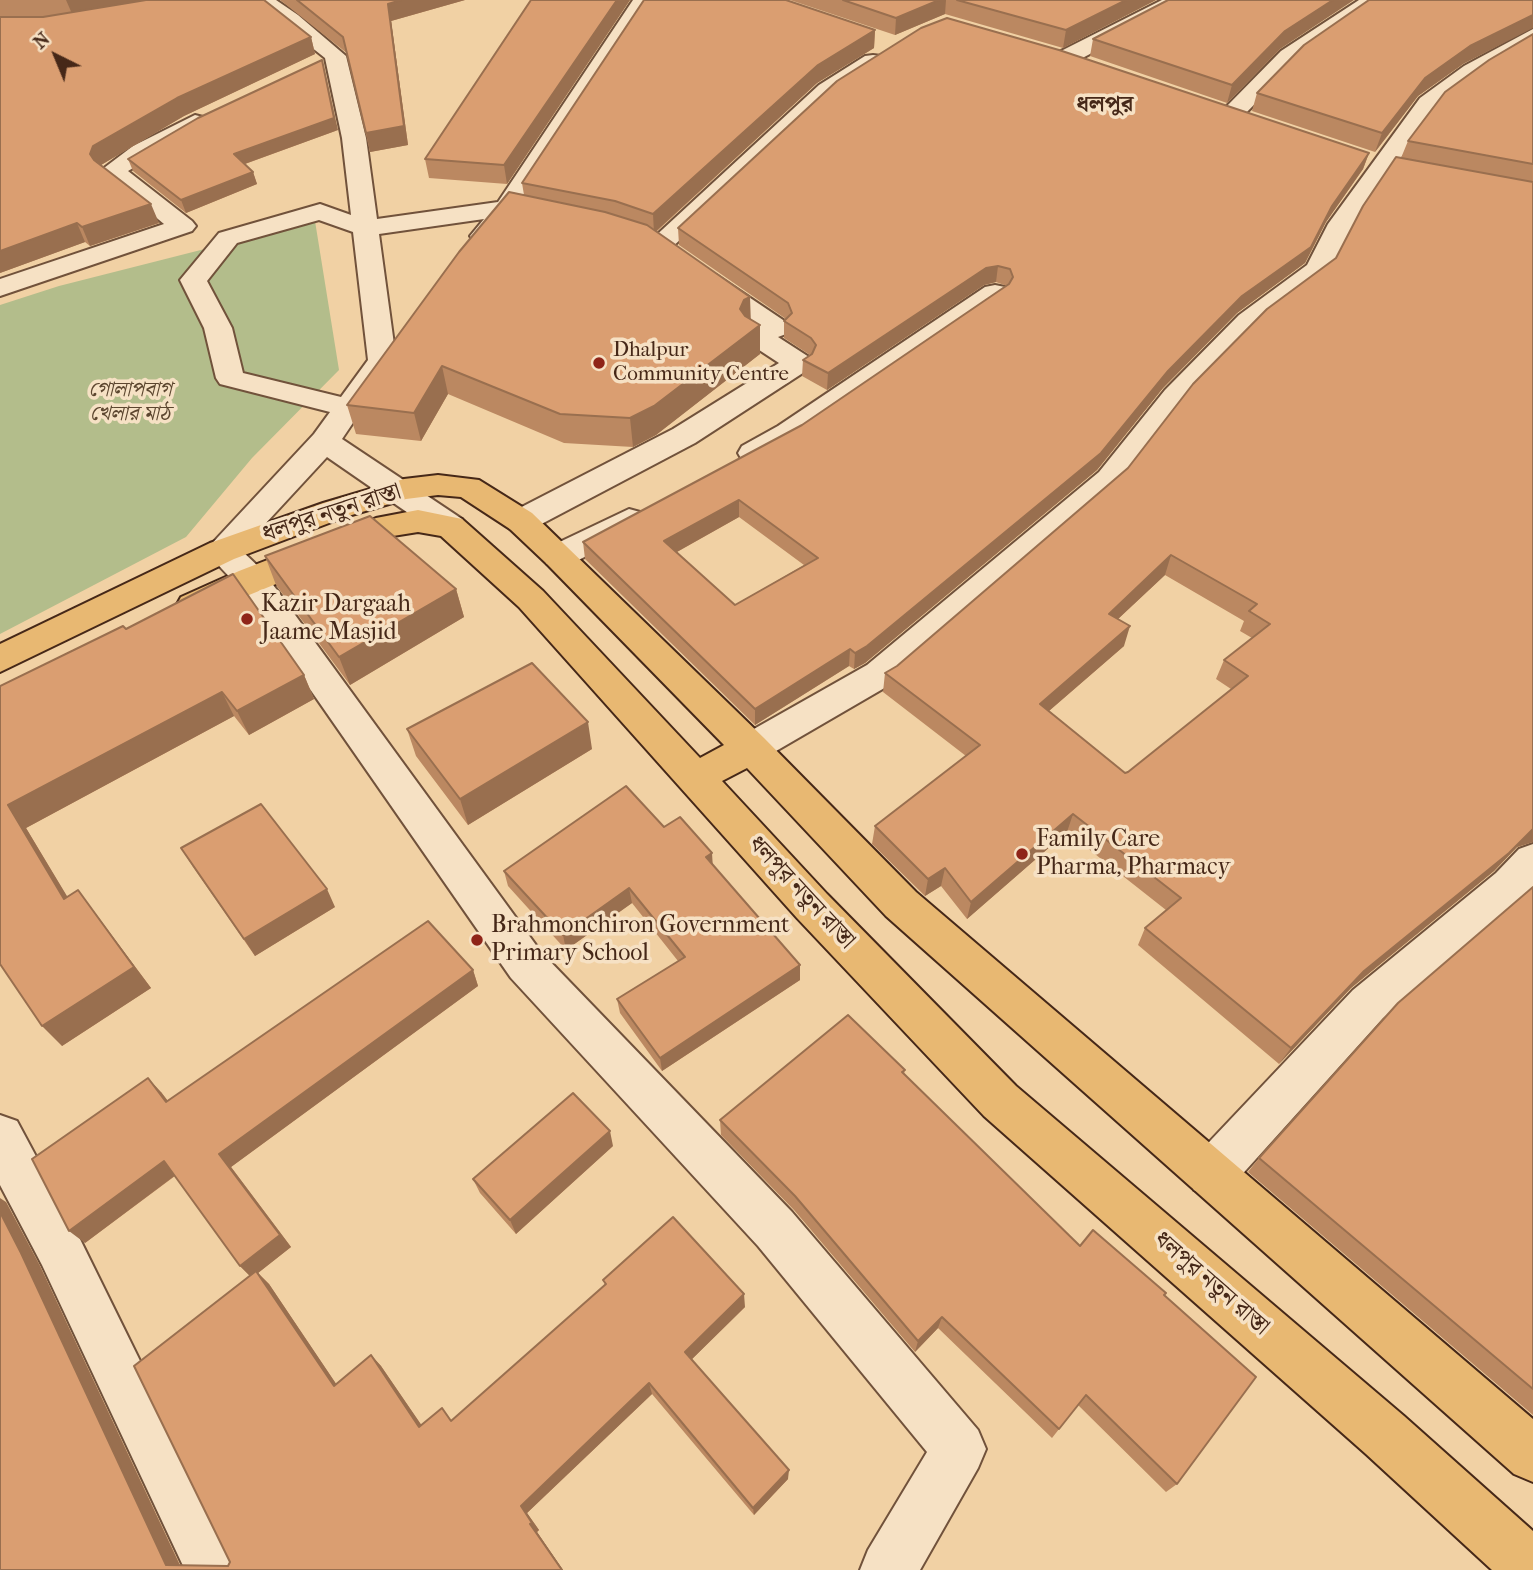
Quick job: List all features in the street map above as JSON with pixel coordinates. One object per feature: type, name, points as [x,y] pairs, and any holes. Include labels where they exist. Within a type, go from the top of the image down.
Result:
[{"type":"main road","name":"ধলপুর নতুন রাস্তা","points":[[0,698],[334,510],[397,491],[438,485],[468,487],[521,521],[559,556],[751,748],[901,904],[1533,1455]]},
{"type":"main road","name":"ধলপুর নতুন রাস্তা","points":[[0,659],[237,565],[387,526],[418,521],[451,527],[531,599],[812,906],[1000,1101],[1375,1426],[1533,1569]]},
{"type":"main road","points":[[695,778],[751,748]]},
{"type":"street","points":[[262,0],[291,19],[335,56],[354,138],[365,228],[390,349],[237,565],[526,965],[775,1229],[959,1449],[888,1570]]},
{"type":"street","points":[[465,258],[506,208],[643,0]]},
{"type":"street","points":[[1065,58],[1177,0]]},
{"type":"street","points":[[1233,113],[1289,56],[1373,0]]},
{"type":"street","points":[[751,748],[880,674],[1110,479],[1175,396],[1250,321],[1318,269],[1341,224],[1381,163],[1428,103],[1472,71],[1533,35]]},
{"type":"street","points":[[521,521],[684,436],[799,363],[757,336],[776,328],[666,253],[827,90],[897,46]]},
{"type":"street","points":[[1038,50],[1090,66]]},
{"type":"street","points":[[310,67],[335,56]]},
{"type":"street","points":[[1207,104],[1258,121]]},
{"type":"street","points":[[0,288],[183,226],[112,171],[141,151],[213,113]]},
{"type":"street","points":[[348,408],[230,378],[218,328],[193,280],[228,238],[320,212],[365,228],[506,208],[543,215]]},
{"type":"street","points":[[731,466],[789,433],[995,293]]},
{"type":"street","points":[[326,441],[451,527]]},
{"type":"street","points":[[559,556],[649,510]]},
{"type":"street","points":[[1211,1174],[1368,1004],[1510,885],[1533,861]]},
{"type":"street","points":[[0,1137],[59,1248],[215,1570]]},
{"type":"green space","name":"গোলাপবাগ খেলার মাঠ","points":[[315,221],[339,370],[252,458],[186,537],[0,634],[0,305],[59,286]]},
{"type":"building","points":[[146,0],[264,0],[311,37],[177,98],[93,146],[90,154],[94,160],[151,204],[82,227],[77,223],[0,251],[0,17],[43,17]]},
{"type":"building","points":[[297,0],[401,0],[388,4],[404,126],[366,133],[343,37]]},
{"type":"building","points":[[531,0],[617,0],[504,165],[425,159]]},
{"type":"building","points":[[644,0],[786,0],[875,30],[818,65],[653,214],[615,201],[522,183]]},
{"type":"building","points":[[843,0],[939,0],[896,18]]},
{"type":"building","points":[[957,0],[1126,0],[1066,30]]},
{"type":"building","points":[[1168,0],[1333,0],[1285,31],[1232,85],[1093,39]]},
{"type":"building","points":[[1369,0],[1533,0],[1533,15],[1470,46],[1425,78],[1382,133],[1257,93],[1304,45]]},
{"type":"building","points":[[947,18],[1059,50],[1369,153],[1332,206],[1311,247],[1242,296],[1168,371],[1101,453],[867,646],[855,653],[850,649],[755,709],[583,542],[802,425],[1009,284],[1013,277],[1010,269],[998,266],[986,268],[828,373],[803,360],[812,354],[816,345],[811,338],[784,321],[792,313],[788,303],[678,228],[837,81],[921,28]],"holes":[[[739,500],[818,558],[735,605],[664,541]]]},
{"type":"building","points":[[1533,34],[1533,164],[1408,141],[1445,92],[1489,60]]},
{"type":"building","points":[[322,60],[334,118],[234,154],[253,172],[181,200],[128,159],[198,118]]},
{"type":"building","points":[[1396,157],[1533,182],[1533,829],[1509,853],[1364,971],[1291,1048],[1145,928],[1181,898],[1073,814],[971,902],[945,868],[928,879],[875,826],[980,745],[885,673],[897,666],[1128,468],[1193,384],[1267,309],[1336,258],[1363,206]],"holes":[[[1171,555],[1257,604],[1249,611],[1270,624],[1224,660],[1248,676],[1128,772],[1125,773],[1040,704],[1130,626],[1109,614]]]},
{"type":"building","points":[[509,192],[605,212],[647,225],[750,297],[744,300],[740,309],[745,316],[760,325],[654,406],[630,418],[560,414],[442,366],[414,413],[347,405],[459,252]]},
{"type":"building","points":[[370,516],[456,589],[339,657],[265,556]]},
{"type":"building","points":[[233,574],[304,675],[237,711],[222,692],[8,805],[64,899],[78,890],[134,967],[42,1026],[0,964],[0,686],[123,626],[126,629]]},
{"type":"building","points":[[532,663],[588,722],[460,799],[407,729]]},
{"type":"building","points":[[626,786],[664,827],[680,817],[712,853],[706,857],[800,965],[660,1058],[617,999],[685,957],[629,888],[563,935],[504,871]]},
{"type":"building","points":[[261,804],[327,889],[244,939],[181,848]]},
{"type":"building","points":[[1533,887],[1533,1389],[1259,1158],[1398,1003]]},
{"type":"building","points":[[428,921],[473,970],[219,1154],[280,1235],[240,1266],[164,1161],[69,1231],[32,1159],[148,1078],[166,1102]]},
{"type":"building","points":[[848,1015],[905,1070],[902,1072],[1080,1246],[1093,1230],[1166,1293],[1164,1295],[1256,1377],[1177,1484],[1086,1395],[1059,1429],[942,1317],[918,1341],[795,1196],[720,1120]]},
{"type":"building","points":[[573,1093],[610,1131],[510,1220],[473,1179]]},
{"type":"building","points":[[0,1212],[166,1565],[228,1566],[230,1562],[134,1366],[256,1271],[334,1386],[371,1355],[419,1427],[442,1408],[451,1421],[606,1284],[603,1280],[673,1217],[744,1294],[685,1352],[789,1470],[753,1508],[649,1383],[521,1506],[532,1523],[530,1524],[562,1570],[0,1570]]},
{"type":"place","name":"Dhalpur Community Centre","points":[[599,363]]},
{"type":"place","name":"Kazir Dargaah Jaame Masjid","points":[[247,619]]},
{"type":"place","name":"Family Care Pharma, Pharmacy","points":[[1022,854]]},
{"type":"place","name":"Brahmonchiron Government Primary School","points":[[477,940]]},
{"type":"district","name":"ধলপুর","points":[[1105,105]]}]
